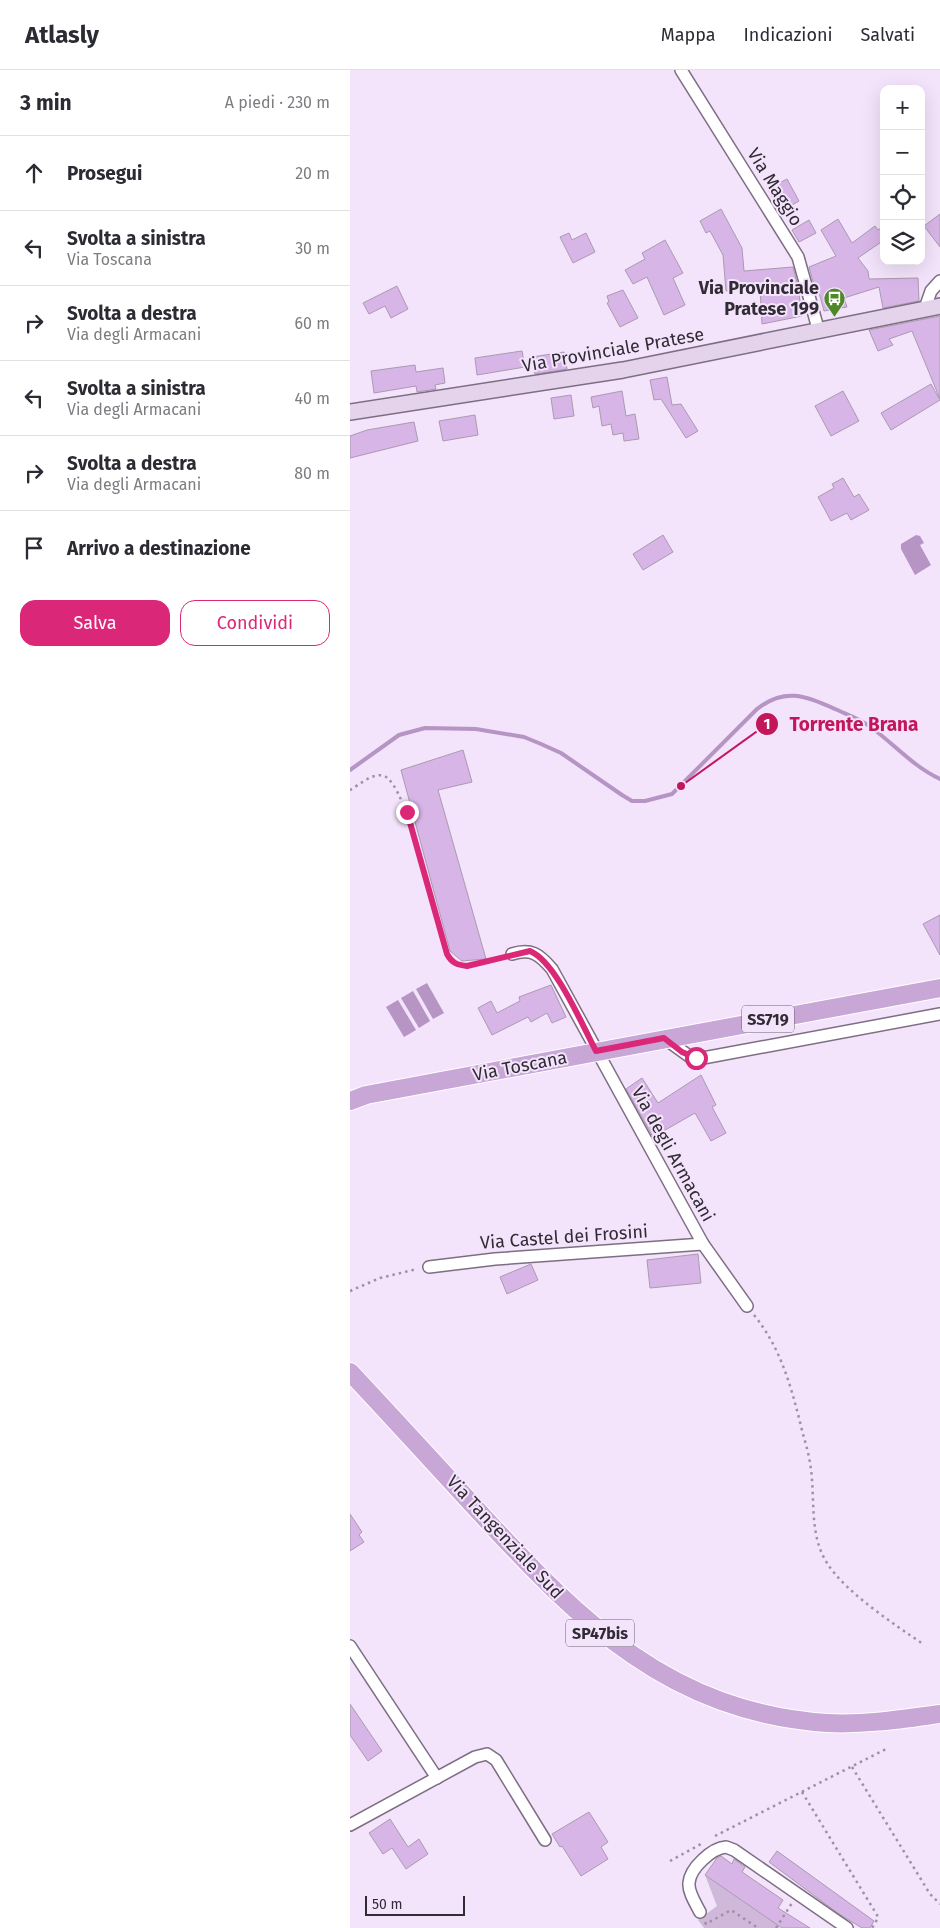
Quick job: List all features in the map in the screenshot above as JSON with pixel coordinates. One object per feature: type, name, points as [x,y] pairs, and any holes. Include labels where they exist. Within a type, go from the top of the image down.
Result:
[{"type":"main road","name":"Via Toscana","points":[[355,1097],[940,988]]},
{"type":"main road","name":"Via Tangenziale Sud","points":[[350,1372],[549,1586],[595,1629],[650,1667],[703,1694],[726,1703],[795,1719],[828,1723],[863,1723],[940,1714]]},
{"type":"street","name":"Via Maggio","points":[[681,70],[798,258],[819,332]]},
{"type":"street","points":[[933,307],[931,291],[940,281]]},
{"type":"street","name":"Via Provinciale Pratese","points":[[350,412],[622,370],[819,332],[933,307]]},
{"type":"street","name":"Via degli Armacani","points":[[512,954],[530,951],[544,960],[552,969],[703,1244],[747,1306]]},
{"type":"street","points":[[664,1038],[689,1056],[703,1058],[940,1014]]},
{"type":"street","name":"Via Castel dei Frosini","points":[[429,1266],[495,1259],[703,1244]]},
{"type":"street","points":[[350,1646],[436,1778]]},
{"type":"street","points":[[350,1825],[479,1756],[491,1755],[496,1760],[545,1840]]},
{"type":"street","points":[[700,1912],[690,1890],[689,1881],[694,1871],[708,1856],[723,1847],[734,1850],[847,1928]]},
{"type":"path","points":[[350,790],[371,777],[381,775],[392,780],[398,790],[418,847],[450,961],[457,965],[467,966],[512,954]]},
{"type":"path","points":[[350,1291],[380,1278],[429,1266]]},
{"type":"path","points":[[747,1306],[767,1331],[787,1372],[810,1463],[815,1536],[827,1563],[843,1582],[894,1624],[923,1644]]},
{"type":"path","points":[[710,1839],[888,1748]]},
{"type":"path","points":[[852,1767],[930,1894],[940,1904]]},
{"type":"path","points":[[802,1792],[878,1915],[872,1928]]},
{"type":"path","points":[[670,1861],[702,1843]]},
{"type":"path","points":[[776,1928],[799,1894]]},
{"type":"path","points":[[700,1912],[706,1924],[731,1910],[758,1928]]},
{"type":"shaded area","points":[[916,535],[920,536],[924,543],[920,545],[931,565],[915,575],[901,549],[901,544]]},
{"type":"shaded area","points":[[427,983],[444,1013],[433,1019],[416,989]]},
{"type":"shaded area","points":[[413,991],[430,1021],[419,1028],[401,998]]},
{"type":"shaded area","points":[[398,1000],[416,1030],[404,1037],[386,1007]]},
{"type":"shaded area","points":[[705,1875],[780,1926],[779,1928],[704,1928],[698,1920],[717,1906]]},
{"type":"building","points":[[787,179],[799,201],[780,212],[768,189]]},
{"type":"building","points":[[721,209],[742,248],[744,271],[793,267],[802,316],[762,324],[760,289],[726,291],[723,255],[710,231],[706,233],[700,221]]},
{"type":"building","points":[[940,214],[940,247],[925,227],[925,225]]},
{"type":"building","points":[[838,219],[852,243],[875,226],[878,230],[880,229],[880,243],[858,258],[868,271],[869,279],[918,278],[919,301],[883,308],[879,287],[844,298],[847,307],[824,311],[817,285],[814,285],[809,267],[836,256],[821,230]]},
{"type":"building","points":[[809,220],[816,233],[799,242],[792,230]]},
{"type":"building","points":[[569,233],[572,240],[586,233],[595,252],[573,263],[560,237]]},
{"type":"building","points":[[665,240],[683,273],[673,278],[685,305],[664,315],[647,277],[633,284],[625,270],[645,259],[642,253]]},
{"type":"building","points":[[397,286],[408,309],[391,318],[385,306],[369,314],[363,303]]},
{"type":"building","points":[[623,290],[638,318],[620,327],[607,303],[609,302],[607,296]]},
{"type":"building","points":[[940,316],[940,399],[912,331],[889,339],[893,345],[878,351],[869,330]]},
{"type":"building","points":[[522,351],[525,367],[477,375],[475,358]]},
{"type":"building","points":[[564,352],[567,369],[535,374],[532,357]]},
{"type":"building","points":[[415,365],[416,372],[443,368],[445,383],[435,385],[436,389],[417,392],[416,386],[374,393],[371,371]]},
{"type":"building","points":[[667,377],[672,405],[681,404],[698,431],[686,438],[661,399],[654,400],[650,380]]},
{"type":"building","points":[[931,384],[940,400],[891,430],[881,413]]},
{"type":"building","points":[[622,391],[626,416],[635,414],[639,439],[624,441],[623,433],[613,435],[611,424],[602,426],[599,406],[593,408],[591,397]]},
{"type":"building","points":[[843,391],[859,421],[831,436],[815,406]]},
{"type":"building","points":[[571,395],[574,416],[554,419],[551,398]]},
{"type":"building","points":[[475,415],[478,435],[443,441],[439,421]]},
{"type":"building","points":[[414,422],[418,441],[350,458],[350,436],[367,430]]},
{"type":"building","points":[[843,478],[854,497],[859,494],[869,510],[851,520],[847,513],[831,521],[818,497],[834,488],[832,484]]},
{"type":"building","points":[[663,535],[673,552],[643,570],[633,554]]},
{"type":"building","points":[[463,750],[472,782],[438,790],[486,959],[462,961],[450,951],[401,770]]},
{"type":"building","points":[[940,915],[940,955],[923,924]]},
{"type":"building","points":[[551,985],[566,1017],[552,1023],[547,1013],[531,1022],[528,1017],[492,1035],[478,1008],[491,1001],[497,1013],[520,1001],[519,997]]},
{"type":"building","points":[[701,1075],[716,1105],[712,1107],[726,1133],[711,1141],[695,1113],[653,1137],[626,1089],[642,1078],[658,1103]]},
{"type":"building","points":[[698,1254],[701,1283],[650,1288],[647,1260]]},
{"type":"building","points":[[531,1264],[538,1280],[507,1294],[500,1277]]},
{"type":"building","points":[[350,1514],[362,1532],[359,1535],[364,1542],[350,1551]]},
{"type":"building","points":[[350,1704],[382,1751],[368,1761],[350,1735]]},
{"type":"building","points":[[589,1812],[608,1842],[601,1847],[608,1859],[581,1876],[552,1834]]},
{"type":"building","points":[[390,1819],[408,1847],[419,1839],[428,1854],[406,1869],[392,1848],[383,1854],[369,1833]]},
{"type":"building","points":[[777,1851],[874,1921],[870,1928],[862,1928],[839,1914],[769,1862]]},
{"type":"building","points":[[721,1856],[732,1864],[734,1859],[745,1867],[742,1872],[783,1900],[778,1908],[810,1928],[782,1928],[705,1875],[717,1858]]},
{"type":"waterway","points":[[350,770],[399,735],[425,728],[476,729],[524,737],[541,744],[561,753],[632,801],[645,801],[672,794],[757,709],[777,698],[795,696],[814,700],[863,722],[913,762],[940,779]]},
{"type":"place","name":"Via Provinciale Pratese 199","points":[[835,317]]},
{"type":"place","name":"Torrente Brana","points":[[681,786]]},
{"type":"route","points":[[407,812],[450,961],[457,965],[467,966],[523,951],[530,951],[537,954],[552,969],[596,1051],[664,1038],[682,1052],[696,1058]]}]
